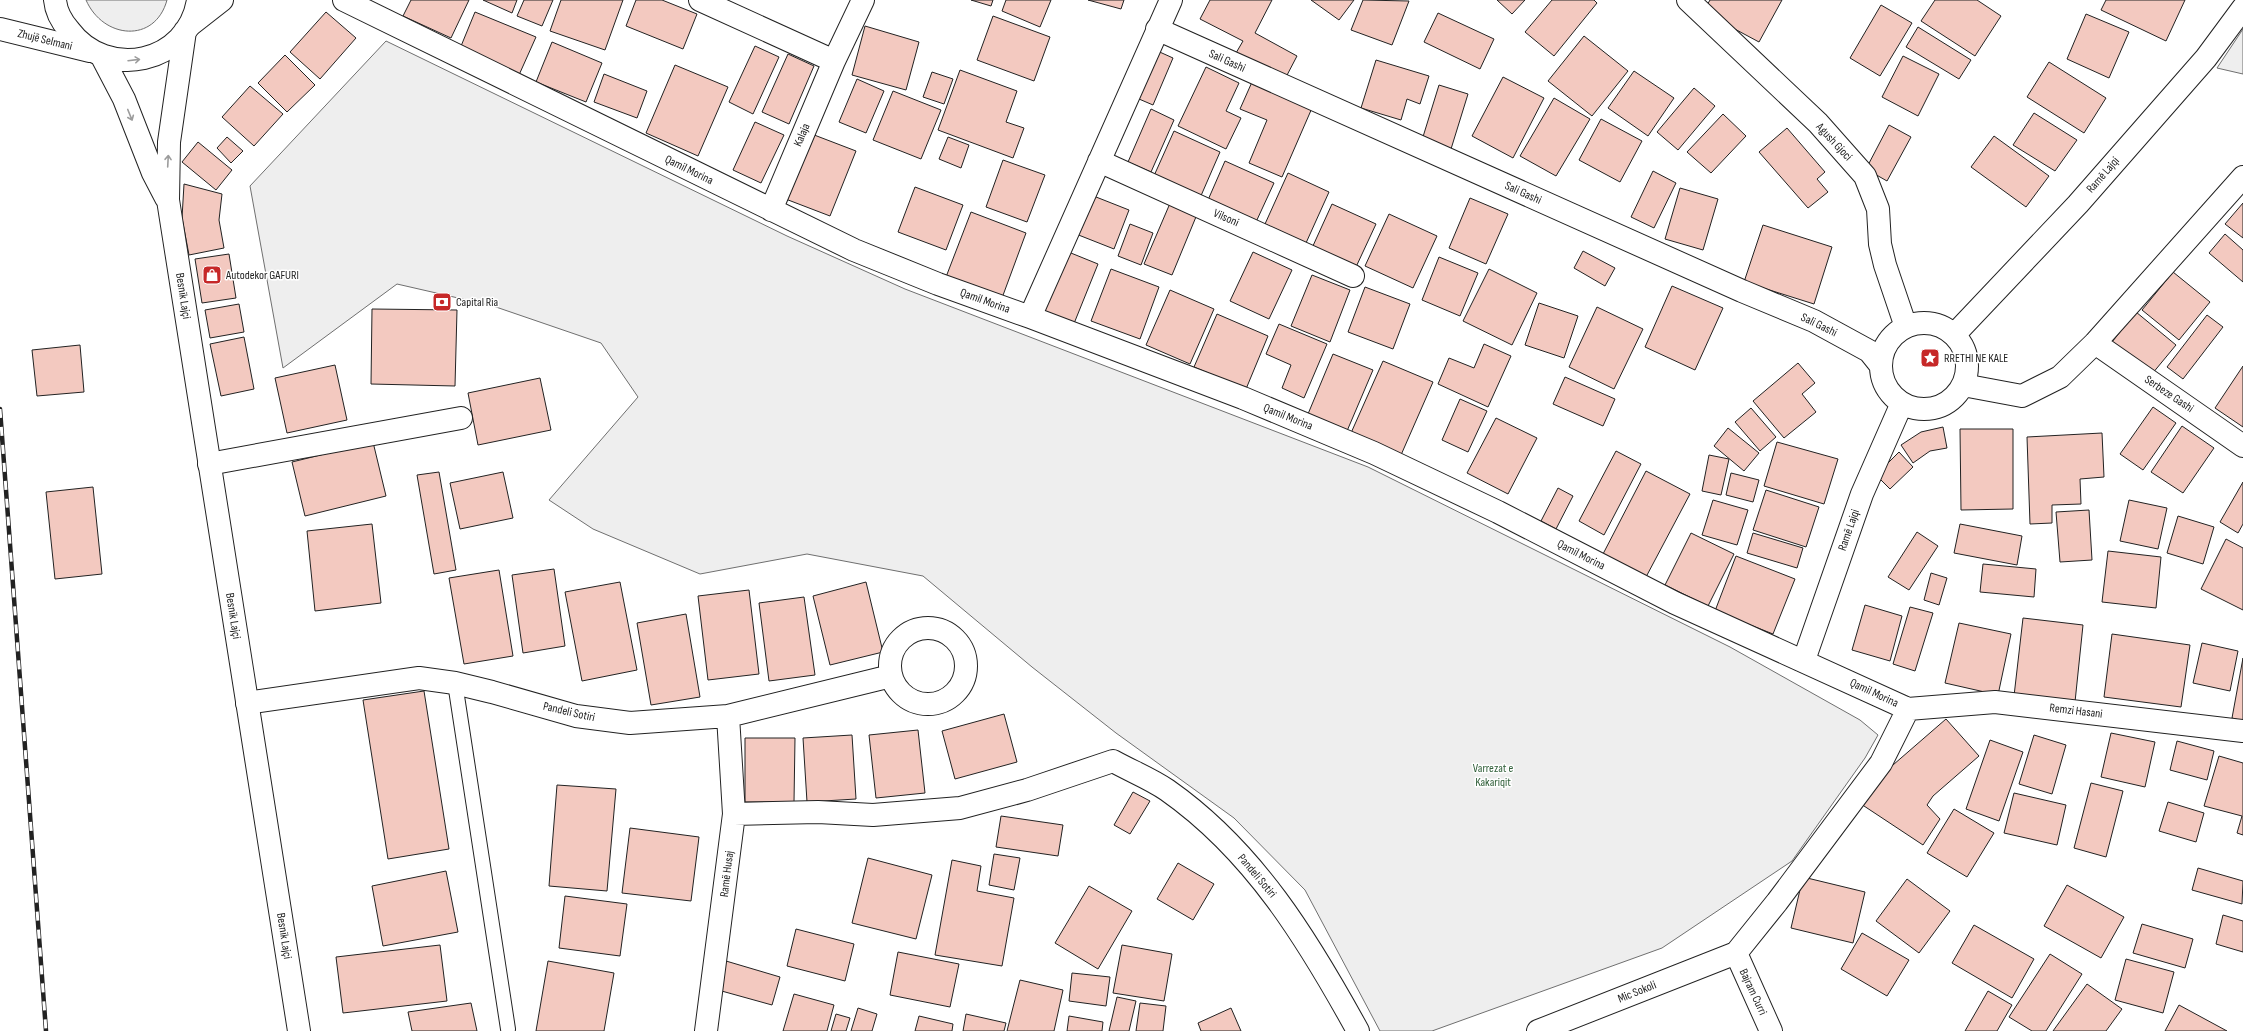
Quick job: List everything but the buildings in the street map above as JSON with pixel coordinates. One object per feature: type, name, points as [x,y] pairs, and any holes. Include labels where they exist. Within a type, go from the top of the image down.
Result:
[{"type":"street","points":[[55,0],[63,23],[75,39],[96,53]]},
{"type":"street","name":"Besnik Lajçi","points":[[198,0],[188,28],[169,142],[168,200],[299,1031]]},
{"type":"street","name":"Zhujë Selmani","points":[[0,29],[96,53],[108,58],[128,61],[146,58],[164,51],[178,40],[188,28],[222,0]]},
{"type":"street","name":"Qamil Morina","points":[[344,0],[384,10],[771,210],[854,250],[938,284],[1030,317],[1243,398],[1374,453],[1498,512],[1675,603],[1804,660],[1908,709],[1881,763],[1777,902],[1736,953]]},
{"type":"street","points":[[700,0],[834,61]]},
{"type":"street","name":"Kalaja","points":[[771,210],[834,61],[863,0]]},
{"type":"street","points":[[1030,317],[1171,0]]},
{"type":"street","name":"Agush Gjoci","points":[[1688,0],[1818,123],[1865,176],[1878,209],[1880,244],[1906,327]]},
{"type":"street","name":"Ramē Lajqi","points":[[1954,335],[2078,204],[2206,58],[2243,8]]},
{"type":"street","name":"Sali Gashi","points":[[1157,29],[1742,291],[1814,321],[1869,351],[1881,366]]},
{"type":"street","name":"Besnik Lajçi","points":[[96,53],[124,99],[153,173],[168,200]]},
{"type":"street","name":"Vilsoni","points":[[1099,161],[1353,276]]},
{"type":"street","points":[[1963,385],[2022,396],[2060,377],[2095,343],[2243,177]]},
{"type":"street","points":[[1923,323],[1940,326],[1954,335],[1964,350],[1967,367],[1963,385],[1955,397],[1943,405],[1930,409],[1915,408],[1902,403],[1891,393],[1884,380],[1881,366],[1884,350],[1893,336],[1906,327],[1923,323]]},
{"type":"street","name":"Serbeze Gashi","points":[[2095,343],[2243,446]]},
{"type":"street","name":"Ramë Lajqi","points":[[1804,660],[1862,494],[1902,403]]},
{"type":"street","points":[[209,464],[461,418]]},
{"type":"street","name":"Pandeli Sotiri","points":[[247,703],[419,678],[455,683],[576,716],[630,723],[728,716],[891,676]]},
{"type":"street","name":"Remzi Hasani","points":[[1908,709],[1995,702],[2243,731]]},
{"type":"street","name":"Ramë Husaj","points":[[706,1031],[734,814],[728,716]]},
{"type":"street","name":"Pandeli Sotiri","points":[[734,814],[818,812],[872,815],[960,808],[1027,790],[1113,761],[1166,789],[1200,816],[1262,879],[1329,978],[1358,1031]]},
{"type":"street","name":"Mic Sokoli","points":[[1538,1031],[1736,953]]},
{"type":"street","name":"Bajram Curri","points":[[1736,953],[1772,1031]]},
{"type":"lane","points":[[455,683],[508,1029]]},
{"type":"green space","points":[[86,0],[167,0],[161,14],[152,24],[141,30],[128,31],[116,29],[104,23],[94,13]]},
{"type":"green space","points":[[2243,29],[2243,74],[2217,68]]},
{"type":"green space","name":"Varrezat e Kakariqit","points":[[386,41],[787,236],[905,289],[1368,467],[1730,647],[1860,720],[1878,735],[1865,758],[1792,861],[1662,948],[1432,1031],[1380,1031],[1305,890],[1234,818],[1116,733],[1032,667],[923,576],[807,554],[700,574],[593,529],[549,500],[638,397],[601,343],[493,306],[397,284],[283,368],[250,186]]},
{"type":"railway","points":[[0,409],[46,1031]]},
{"type":"place","name":"Autodekor GAFURI","points":[[212,275]]},
{"type":"place","name":"Capital Ria","points":[[442,302]]},
{"type":"place","name":"RRETHI NE KALE","points":[[1930,358]]}]
